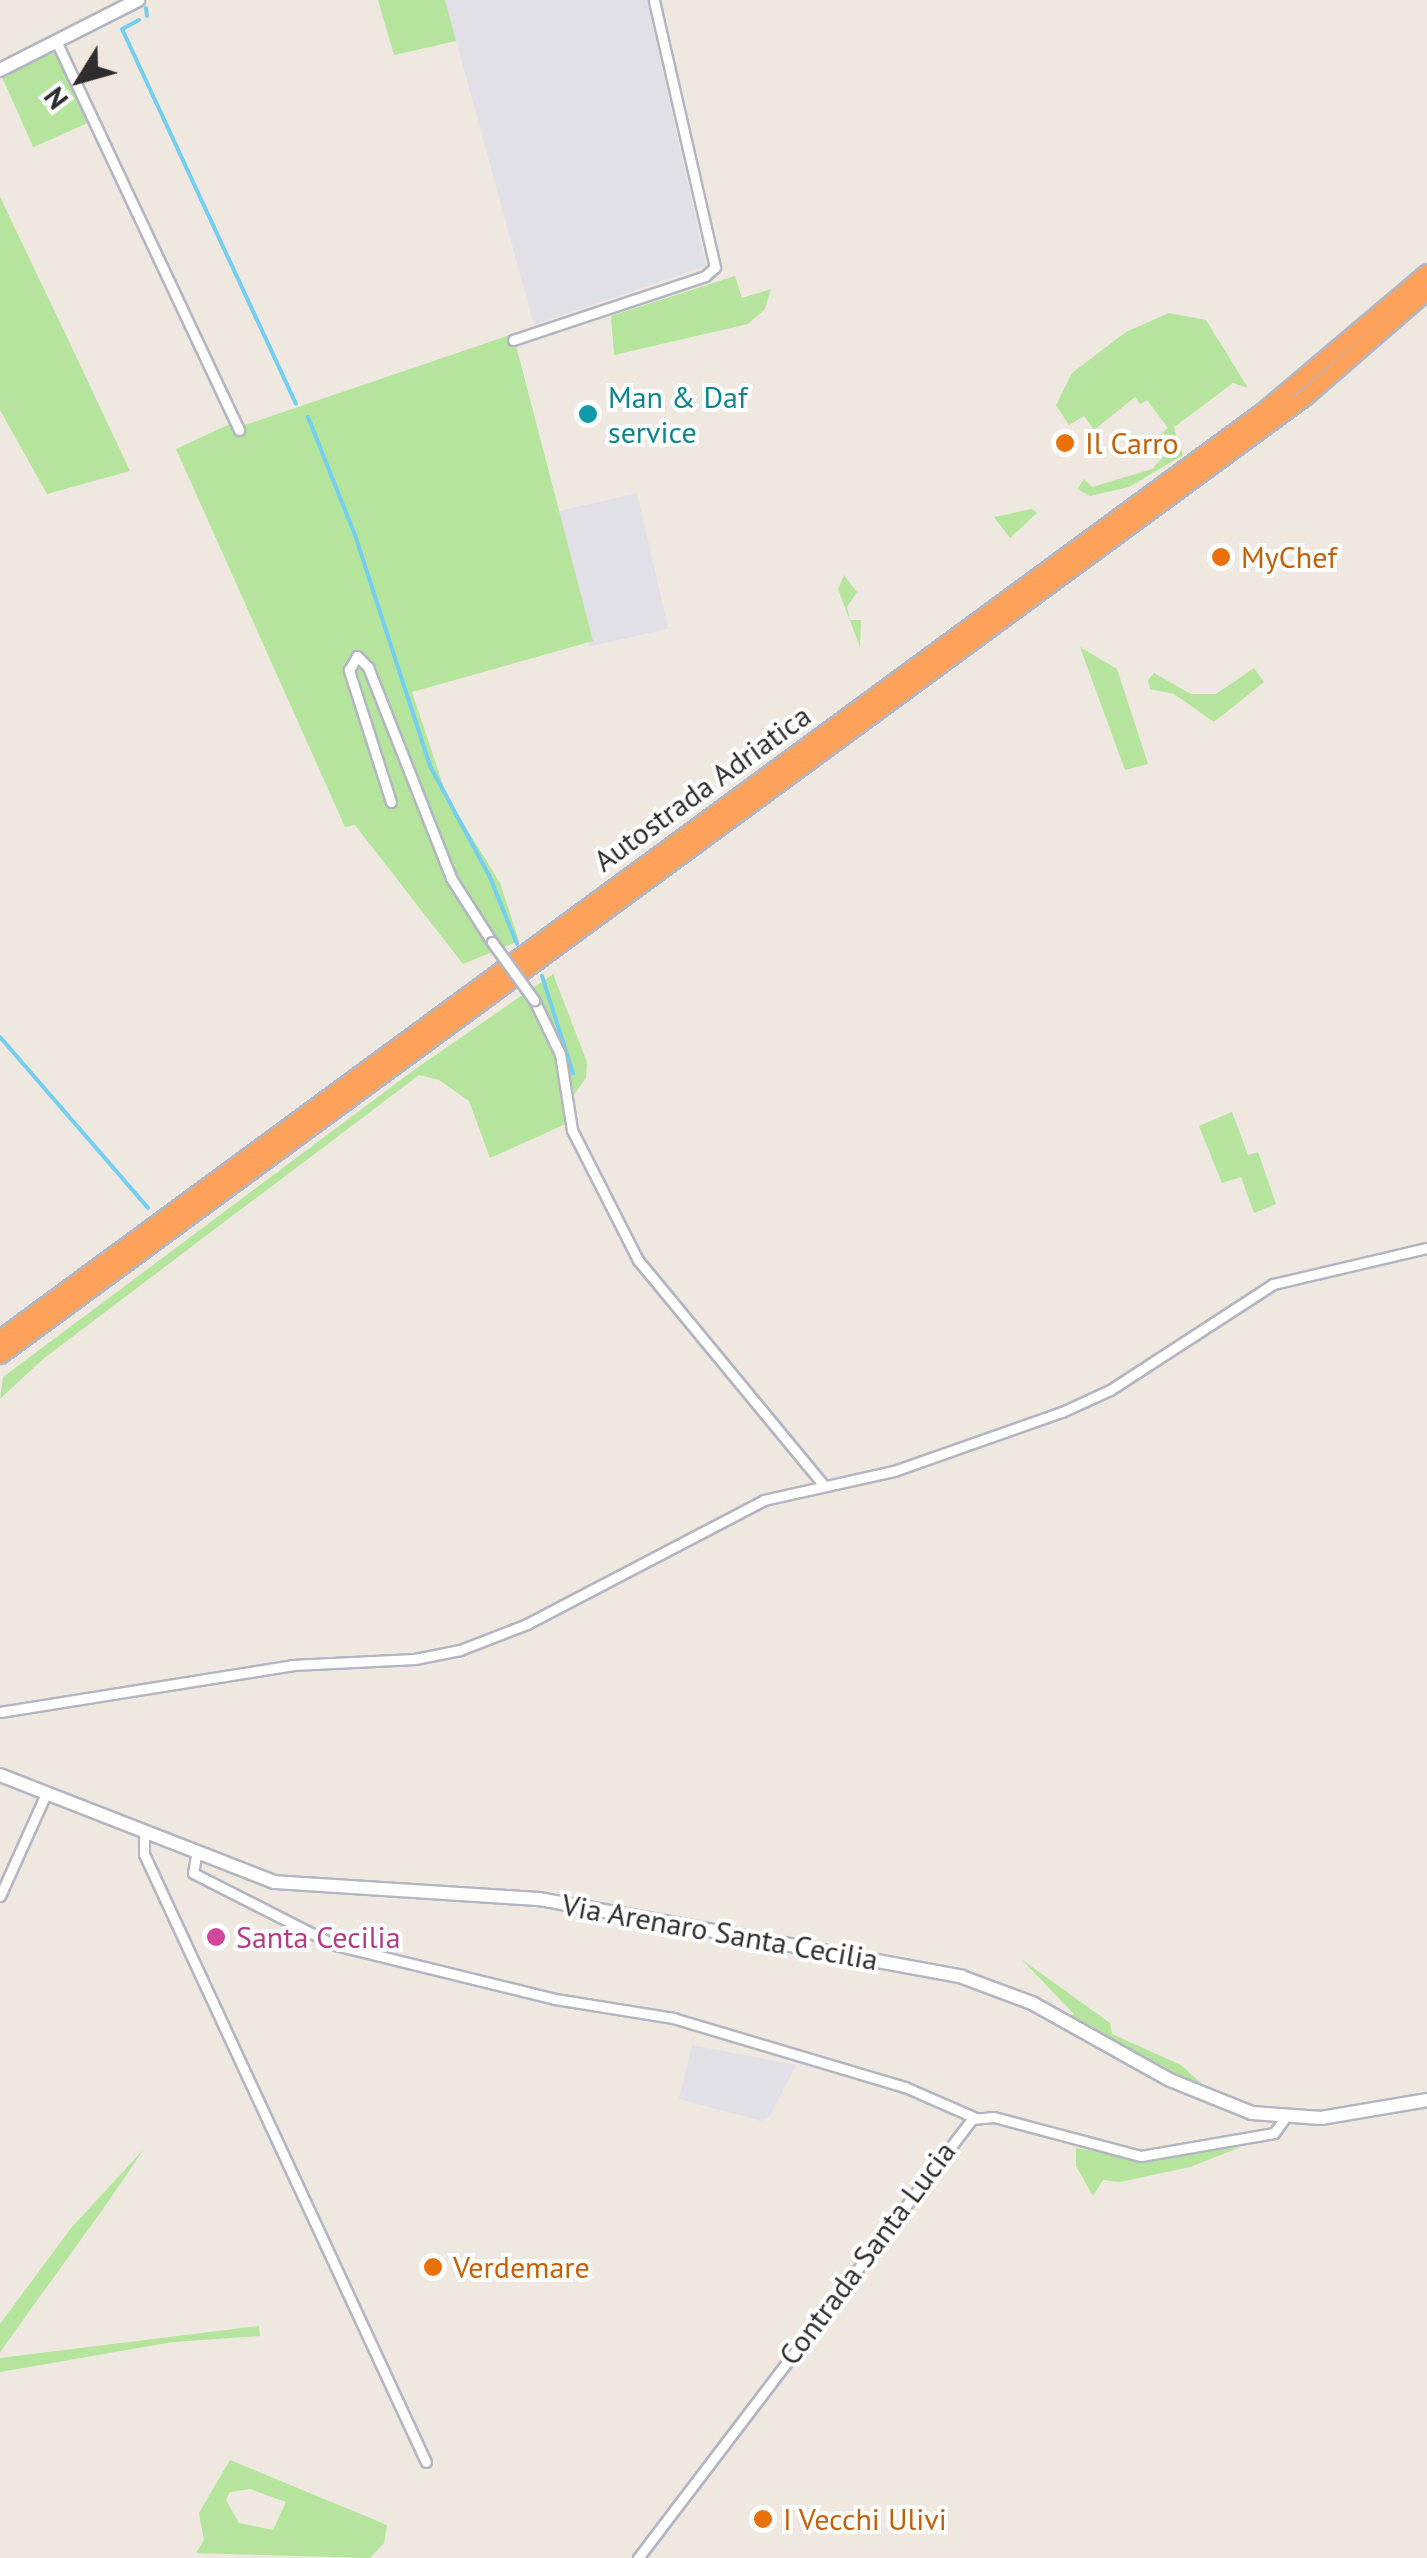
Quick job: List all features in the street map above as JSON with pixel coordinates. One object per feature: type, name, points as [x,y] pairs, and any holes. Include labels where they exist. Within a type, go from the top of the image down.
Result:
[{"type":"highway","name":"Autostrada Adriatica","points":[[0,1338],[1266,409],[1427,272]]},
{"type":"highway","name":"Autostrada Adriatica","points":[[0,1356],[1306,396],[1427,291]]},
{"type":"highway","points":[[0,1327],[49,1292],[64,1290]]},
{"type":"street","points":[[0,70],[138,0]]},
{"type":"street","points":[[513,340],[706,276],[715,266],[654,0]]},
{"type":"street","points":[[56,41],[239,430]]},
{"type":"street","points":[[390,802],[349,670],[357,656],[368,668],[452,878],[534,1000],[560,1054],[572,1130],[638,1260],[822,1483]]},
{"type":"street","points":[[0,1712],[292,1664],[460,1650],[527,1624],[764,1500],[822,1483],[894,1471],[1062,1412],[1110,1390],[1274,1284],[1427,1248]]},
{"type":"street","name":"Via Arenaro Santa Cecilia","points":[[0,1776],[144,1836],[274,1882],[539,1899],[962,1977],[1032,2003],[1200,2095],[1285,2118],[1427,2100]]},
{"type":"street","points":[[0,1896],[44,1796]]},
{"type":"street","points":[[144,1836],[144,1854],[426,2462]]},
{"type":"street","points":[[196,1856],[193,1873],[335,1944],[555,1999],[673,2018],[906,2087],[976,2118]]},
{"type":"street","name":"Contrada Santa Lucia","points":[[638,2558],[950,2141],[976,2118],[1141,2156],[1274,2133],[1284,2128],[1285,2118]]},
{"type":"shaded area","points":[[445,0],[647,0],[706,266],[534,325]]},
{"type":"shaded area","points":[[637,493],[668,628],[589,647],[558,511]]},
{"type":"shaded area","points":[[692,2045],[796,2065],[770,2116],[761,2121],[679,2099]]},
{"type":"green space","points":[[378,0],[445,0],[456,41],[394,55]]},
{"type":"green space","points":[[55,51],[87,123],[33,147],[1,75]]},
{"type":"green space","points":[[0,197],[130,471],[47,494],[0,410]]},
{"type":"green space","points":[[735,276],[742,298],[771,289],[765,309],[748,324],[614,355],[611,316]]},
{"type":"green space","points":[[1169,313],[1206,320],[1248,388],[1233,383],[1174,427],[1176,436],[1161,434],[1168,428],[1147,400],[1140,404],[1135,397],[1094,430],[1084,416],[1069,425],[1056,405],[1072,373],[1126,332]]},
{"type":"green space","points":[[513,334],[593,641],[412,692],[447,797],[500,883],[519,941],[463,964],[355,825],[345,827],[176,449],[230,424],[242,426]]},
{"type":"green space","points":[[1181,448],[1183,455],[1129,487],[1090,496],[1077,489],[1084,479],[1092,487],[1152,469],[1169,451]]},
{"type":"green space","points":[[1032,509],[1037,513],[1010,538],[994,517]]},
{"type":"green space","points":[[844,575],[857,592],[847,607],[850,620],[861,620],[860,647],[838,589]]},
{"type":"green space","points":[[1080,647],[1117,669],[1148,764],[1125,770]]},
{"type":"green space","points":[[1254,668],[1264,682],[1214,722],[1174,694],[1150,689],[1148,680],[1154,673],[1191,694],[1216,694]]},
{"type":"green space","points":[[553,974],[587,1062],[586,1078],[565,1107],[568,1123],[490,1158],[469,1101],[439,1080],[419,1075],[43,1359],[0,1399],[3,1377],[414,1070]]},
{"type":"green space","points":[[1232,1112],[1248,1155],[1258,1152],[1276,1204],[1254,1213],[1241,1177],[1222,1183],[1199,1126]]},
{"type":"green space","points":[[1021,1959],[1110,2023],[1112,2034],[1181,2065],[1211,2092],[1069,2016],[1074,2014]]},
{"type":"green space","points":[[1241,2147],[1190,2167],[1120,2182],[1103,2180],[1093,2196],[1076,2166],[1076,2148],[1142,2160]]},
{"type":"green space","points":[[144,2149],[0,2352],[0,2324],[72,2227]]},
{"type":"green space","points":[[259,2326],[260,2336],[173,2342],[0,2372],[0,2358]]},
{"type":"green space","points":[[230,2460],[387,2525],[384,2543],[370,2558],[196,2553],[204,2540],[199,2513]],"holes":[[[250,2489],[286,2502],[273,2530],[239,2523],[226,2500],[230,2492]]]},
{"type":"waterway","points":[[146,8],[147,16]]},
{"type":"waterway","points":[[139,20],[122,29],[296,404]]},
{"type":"waterway","points":[[308,417],[355,535],[430,766],[489,875],[517,944]]},
{"type":"waterway","points":[[542,976],[573,1073]]},
{"type":"waterway","points":[[0,1037],[148,1208]]},
{"type":"place","name":"Man & Daf service","points":[[588,414]]},
{"type":"place","name":"Il Carro","points":[[1065,443]]},
{"type":"place","name":"MyChef","points":[[1221,557]]},
{"type":"place","name":"Santa Cecilia","points":[[216,1937]]},
{"type":"place","name":"Verdemare","points":[[433,2267]]},
{"type":"place","name":"I Vecchi Ulivi","points":[[763,2519]]}]
